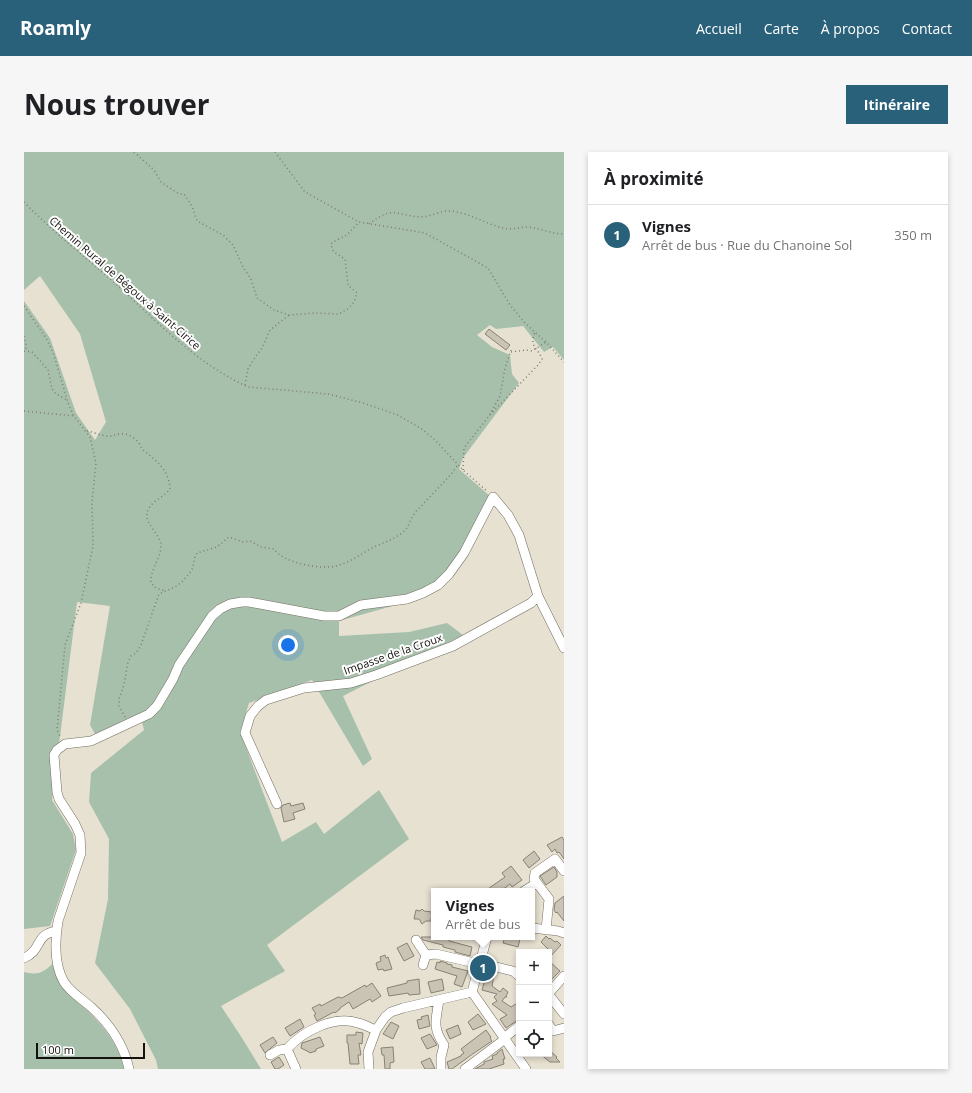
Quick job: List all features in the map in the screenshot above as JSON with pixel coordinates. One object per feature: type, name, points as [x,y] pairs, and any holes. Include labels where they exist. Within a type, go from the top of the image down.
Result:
[{"type":"street","points":[[129,1069],[122,1047],[109,1026],[93,1008],[72,991],[64,982],[57,964],[58,921],[81,853],[80,835],[75,824],[59,799],[55,782],[54,755],[57,750],[65,744],[91,741],[133,723],[149,714],[157,706],[173,679],[179,665],[212,616],[220,609],[236,603],[249,602],[324,616],[339,616],[361,605],[408,599],[438,585],[449,574],[464,553],[493,497],[508,515],[519,535],[538,596],[564,648]]},
{"type":"street","name":"Impasse de la Croux","points":[[277,804],[245,733],[250,716],[258,706],[266,700],[304,688],[351,683],[453,646],[531,603],[538,596]]},
{"type":"street","points":[[546,930],[548,898],[534,879],[535,873],[555,859],[564,871]]},
{"type":"street","points":[[529,888],[537,883]]},
{"type":"street","points":[[535,928],[564,933]]},
{"type":"street","points":[[24,958],[32,954],[43,935],[49,932],[57,931]]},
{"type":"street","points":[[416,940],[426,955]]},
{"type":"street","points":[[486,940],[472,992],[526,1069]]},
{"type":"street","points":[[426,955],[436,954],[513,971],[516,974]]},
{"type":"street","points":[[423,965],[426,955]]},
{"type":"street","points":[[552,990],[564,976]]},
{"type":"street","points":[[369,1069],[368,1052],[376,1030],[385,1017],[391,1012],[472,992]]},
{"type":"street","points":[[552,998],[564,1014]]},
{"type":"street","points":[[439,1000],[435,1028],[444,1045],[441,1057],[441,1069]]},
{"type":"street","points":[[270,1055],[279,1050],[287,1049],[293,1042],[315,1029],[330,1023],[343,1021],[358,1022],[376,1030]]},
{"type":"street","points":[[465,1069],[516,1028]]},
{"type":"street","points":[[552,1030],[553,1031],[564,1028]]},
{"type":"street","points":[[287,1049],[296,1069]]},
{"type":"path","points":[[134,152],[154,170],[161,182],[179,194],[184,194],[192,206],[198,221],[223,235],[233,245],[243,267],[251,279],[257,298],[274,310],[289,315],[314,313],[339,314],[346,311],[354,302],[357,293],[348,285],[345,260],[334,252],[331,244],[347,236],[359,222]]},
{"type":"path","points":[[275,152],[305,192],[359,222],[425,233],[488,268],[510,305],[525,323],[546,342],[564,362]]},
{"type":"path","name":"Chemin Rural de Bégoux à Saint-Cirice","points":[[24,202],[45,223],[108,277],[173,338],[197,357],[236,382],[245,386],[328,394],[363,403],[398,415],[422,429],[435,440],[463,470],[493,497]]},
{"type":"path","points":[[369,224],[379,216],[389,212],[423,217],[450,211],[473,217],[506,229],[524,227],[564,234]]},
{"type":"path","points":[[24,306],[46,338],[53,352],[67,400],[74,416],[90,437],[96,463],[92,502],[93,546],[81,603],[65,646],[57,730],[59,737],[65,744]]},
{"type":"path","points":[[245,386],[248,369],[262,348],[270,330],[289,315]]},
{"type":"path","points":[[463,470],[464,448],[489,416],[542,359],[540,353],[533,346],[532,340],[535,332]]},
{"type":"path","points":[[24,336],[26,343],[25,351],[32,352],[48,370],[52,389],[56,394],[67,400]]},
{"type":"path","points":[[489,416],[500,396],[505,368],[511,351],[532,351],[546,342]]},
{"type":"path","points":[[24,411],[74,416]]},
{"type":"path","points":[[86,431],[106,436],[120,434],[132,437],[164,469],[167,474],[170,489],[150,507],[147,517],[152,528],[160,539],[161,546],[159,557],[151,574],[151,583],[156,588],[165,591]]},
{"type":"path","points":[[133,723],[125,716],[119,706],[128,662],[131,656],[136,653],[141,646],[159,594],[175,588],[187,577],[192,570],[197,553],[217,547],[230,537],[243,542],[250,541],[261,546],[274,549],[277,553],[298,563],[327,567],[345,563],[403,533],[408,528],[415,512],[448,478],[458,465]]},
{"type":"green space","points":[[24,152],[564,152],[564,360],[553,347],[544,352],[523,326],[496,329],[490,325],[477,335],[492,347],[510,355],[512,374],[519,383],[463,458],[459,469],[491,497],[453,566],[421,598],[339,621],[339,636],[409,632],[447,623],[463,635],[343,696],[372,759],[363,766],[312,680],[249,703],[240,732],[282,842],[316,822],[324,834],[379,790],[409,839],[267,945],[285,971],[221,1006],[261,1069],[158,1069],[156,1060],[130,1009],[95,963],[108,899],[109,839],[89,802],[91,773],[144,730],[140,714],[95,734],[90,725],[110,606],[77,602],[52,800],[73,834],[76,850],[50,926],[24,929],[24,301],[50,338],[76,413],[95,440],[106,422],[80,334],[40,276],[24,290]]},
{"type":"green space","points":[[52,964],[65,989],[108,1034],[120,1056],[124,1069],[24,1069],[24,972],[39,973]]},
{"type":"building","points":[[489,329],[510,345],[506,350],[485,334]]},
{"type":"building","points":[[290,803],[291,806],[303,803],[305,809],[293,813],[295,819],[284,822],[281,808],[283,805]]},
{"type":"building","points":[[562,837],[564,840],[564,859],[555,849],[552,852],[547,845]]},
{"type":"building","points":[[534,851],[540,859],[529,868],[523,860]]},
{"type":"building","points":[[511,866],[522,880],[512,887],[510,884],[505,888],[489,888],[505,877],[502,873]]},
{"type":"building","points":[[554,867],[557,872],[557,877],[546,885],[540,876]]},
{"type":"building","points":[[564,896],[564,921],[554,910],[555,903]]},
{"type":"building","points":[[422,909],[424,911],[431,912],[431,921],[426,921],[422,924],[419,919],[414,919],[416,910],[420,911]]},
{"type":"building","points":[[546,936],[555,942],[557,941],[561,945],[552,955],[552,949],[548,949],[541,942]]},
{"type":"building","points":[[421,937],[431,937],[431,940],[449,940],[472,947],[470,956],[455,952],[455,950],[443,947],[443,945],[423,940]]},
{"type":"building","points":[[504,940],[520,940],[518,947],[503,943]]},
{"type":"building","points":[[407,943],[414,956],[404,961],[397,948]]},
{"type":"building","points":[[385,955],[386,958],[388,957],[392,969],[384,971],[383,969],[378,970],[376,963],[381,961],[380,957]]},
{"type":"building","points":[[440,961],[452,965],[452,967],[468,971],[462,987],[454,984],[457,976],[435,969],[437,962],[440,963]]},
{"type":"building","points":[[552,964],[560,971],[552,979]]},
{"type":"building","points":[[484,973],[494,976],[492,986],[500,992],[503,988],[508,992],[507,997],[505,997],[502,1001],[511,1007],[516,1004],[516,1021],[506,1028],[500,1019],[507,1015],[492,1004],[497,1001],[494,997],[497,994],[482,990],[484,983],[482,982]]},
{"type":"building","points":[[419,979],[420,994],[409,995],[408,993],[389,996],[387,988],[407,983],[407,981]]},
{"type":"building","points":[[442,979],[444,990],[431,993],[428,982]]},
{"type":"building","points":[[372,983],[381,996],[372,1002],[370,999],[353,1009],[349,1002],[335,1013],[334,1012],[317,1021],[314,1015],[316,1014],[312,1008],[320,1004],[321,1006],[338,997],[342,998],[365,985],[366,987]]},
{"type":"building","points":[[478,1014],[486,1024],[473,1030],[468,1022]]},
{"type":"building","points":[[428,1015],[430,1026],[419,1029],[417,1020]]},
{"type":"building","points":[[300,1019],[304,1027],[290,1036],[285,1028]]},
{"type":"building","points":[[391,1022],[399,1026],[393,1039],[383,1034]]},
{"type":"building","points":[[458,1025],[461,1034],[450,1039],[446,1030]]},
{"type":"building","points":[[486,1030],[492,1041],[452,1069],[449,1069],[447,1062],[461,1056],[464,1053],[461,1049]]},
{"type":"building","points":[[356,1032],[363,1033],[362,1044],[359,1043],[361,1055],[358,1055],[359,1064],[350,1064],[347,1035],[356,1035]]},
{"type":"building","points":[[430,1034],[437,1045],[427,1049],[421,1038]]},
{"type":"building","points":[[273,1037],[277,1043],[265,1053],[260,1045]]},
{"type":"building","points":[[320,1037],[324,1046],[316,1049],[316,1051],[310,1053],[301,1048],[302,1043]]},
{"type":"building","points":[[393,1047],[394,1062],[390,1063],[390,1069],[385,1069],[384,1055],[382,1055],[381,1048]]},
{"type":"building","points":[[502,1049],[505,1059],[503,1059],[504,1064],[489,1069],[475,1069],[484,1064],[484,1062],[493,1059],[492,1056],[497,1054]]},
{"type":"building","points":[[552,1053],[560,1062],[550,1062],[544,1057],[552,1057]]},
{"type":"building","points":[[279,1057],[284,1065],[278,1069],[275,1069],[271,1062]]},
{"type":"building","points":[[430,1058],[435,1069],[425,1069],[421,1062]]},
{"type":"place","name":"Vignes","points":[[483,968]]}]
